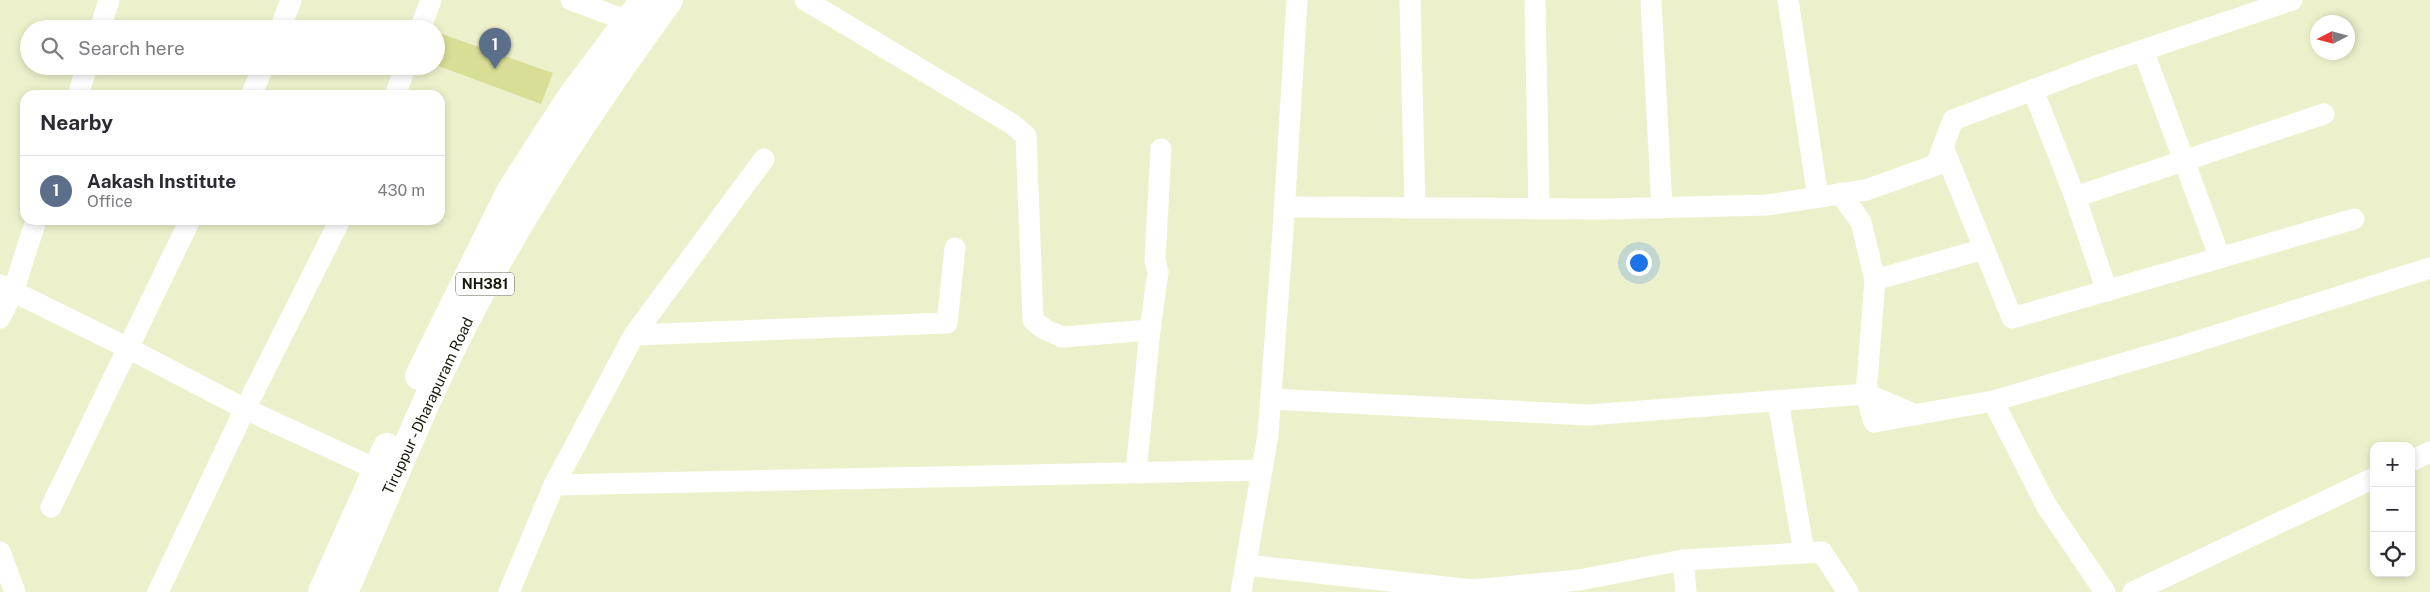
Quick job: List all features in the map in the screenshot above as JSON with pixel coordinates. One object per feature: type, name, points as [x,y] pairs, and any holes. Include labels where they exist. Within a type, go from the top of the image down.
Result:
[{"type":"highway","name":"Tiruppur - Dharapuram Road","points":[[344,592],[385,474],[476,300],[540,188],[614,76],[670,0]]},
{"type":"highway","name":"NH381","points":[[322,592],[385,474],[442,328],[511,190],[571,96],[636,10]]},
{"type":"street","points":[[103,20],[109,0]]},
{"type":"street","points":[[283,20],[291,0]]},
{"type":"street","points":[[423,20],[431,0]]},
{"type":"street","points":[[571,0],[636,10]]},
{"type":"street","points":[[806,0],[1012,124],[1026,136],[1034,320],[1044,329],[1062,337],[1150,330]]},
{"type":"street","points":[[1241,592],[1262,470],[1271,399],[1297,0]]},
{"type":"street","points":[[1410,0],[1414,208]]},
{"type":"street","points":[[1535,0],[1539,209]]},
{"type":"street","points":[[1651,0],[1662,208]]},
{"type":"street","points":[[1788,0],[1818,197]]},
{"type":"street","points":[[1285,207],[1539,209],[1767,205],[1866,190],[1936,165],[1953,120],[2143,50],[2292,0]]},
{"type":"street","points":[[2143,50],[2220,258]]},
{"type":"street","points":[[80,90],[84,75]]},
{"type":"street","points":[[252,90],[260,75]]},
{"type":"street","points":[[397,90],[403,75]]},
{"type":"street","points":[[2033,90],[2075,197],[2107,291]]},
{"type":"street","points":[[2075,197],[2324,114]]},
{"type":"street","points":[[1943,147],[2012,318],[2354,219]]},
{"type":"street","points":[[1136,472],[1150,330],[1158,272],[1155,260],[1161,149]]},
{"type":"street","points":[[509,592],[554,485],[634,335],[764,159]]},
{"type":"street","points":[[1840,193],[1861,222],[1875,280],[1866,394],[1874,422],[1993,401],[2176,348],[2430,268]]},
{"type":"street","points":[[0,318],[6,289],[34,225]]},
{"type":"street","points":[[51,506],[188,225]]},
{"type":"street","points":[[158,592],[245,409],[337,225]]},
{"type":"street","points":[[634,335],[946,323],[954,248]]},
{"type":"street","points":[[1875,280],[1984,249]]},
{"type":"street","points":[[6,289],[128,348],[245,409],[385,474]]},
{"type":"street","points":[[1271,399],[1588,415],[1866,394]]},
{"type":"street","points":[[1778,401],[1804,553]]},
{"type":"street","points":[[1993,401],[2046,505],[2105,592]]},
{"type":"street","points":[[2415,458],[2430,452]]},
{"type":"street","points":[[554,485],[1262,470]]},
{"type":"street","points":[[2133,592],[2370,480]]},
{"type":"street","points":[[0,552],[15,592]]},
{"type":"street","points":[[1246,565],[1383,586],[1473,591],[1579,580],[1683,560],[1822,552],[1848,592]]},
{"type":"street","points":[[1683,560],[1686,592]]},
{"type":"building","points":[[445,35],[553,73],[541,104],[445,68]]},
{"type":"place","name":"Aakash Institute","points":[[495,69]]}]
